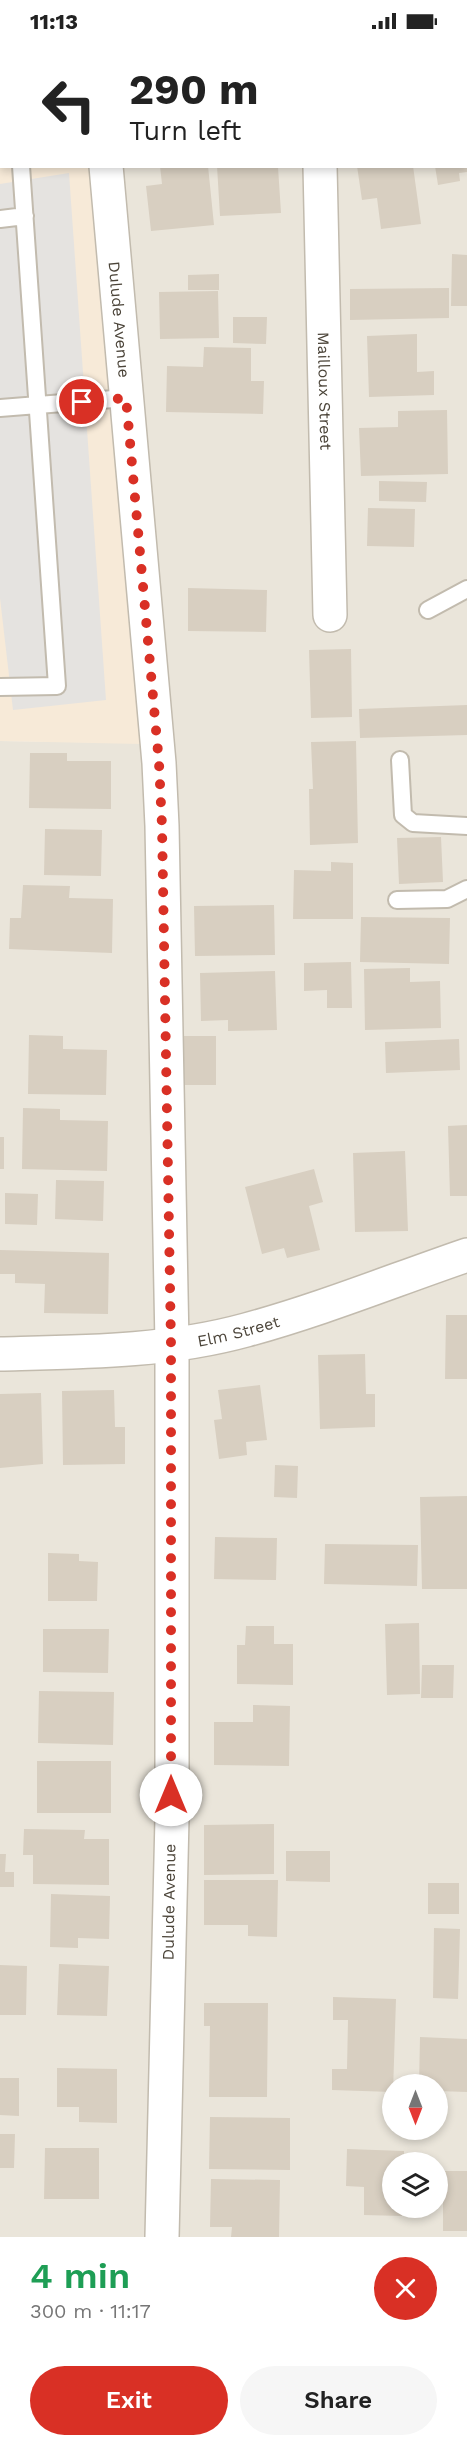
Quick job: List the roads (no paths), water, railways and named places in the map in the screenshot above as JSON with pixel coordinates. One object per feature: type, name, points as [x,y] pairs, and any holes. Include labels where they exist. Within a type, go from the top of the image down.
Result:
[{"type":"street","name":"Dulude Avenue","points":[[106,168],[162,816],[171,1344],[171,1818],[162,2237]]},
{"type":"street","name":"Mailloux Street","points":[[320,168],[330,615]]},
{"type":"street","name":"Elm Street","points":[[0,1354],[108,1352],[245,1331],[467,1255]]},
{"type":"lane","points":[[0,687],[57,686],[21,168]]},
{"type":"lane","points":[[0,219],[25,216]]},
{"type":"lane","points":[[0,408],[126,398]]},
{"type":"lane","points":[[428,610],[467,589]]},
{"type":"lane","points":[[400,760],[403,814],[413,823],[467,826]]},
{"type":"lane","points":[[397,900],[447,899],[467,889]]}]
